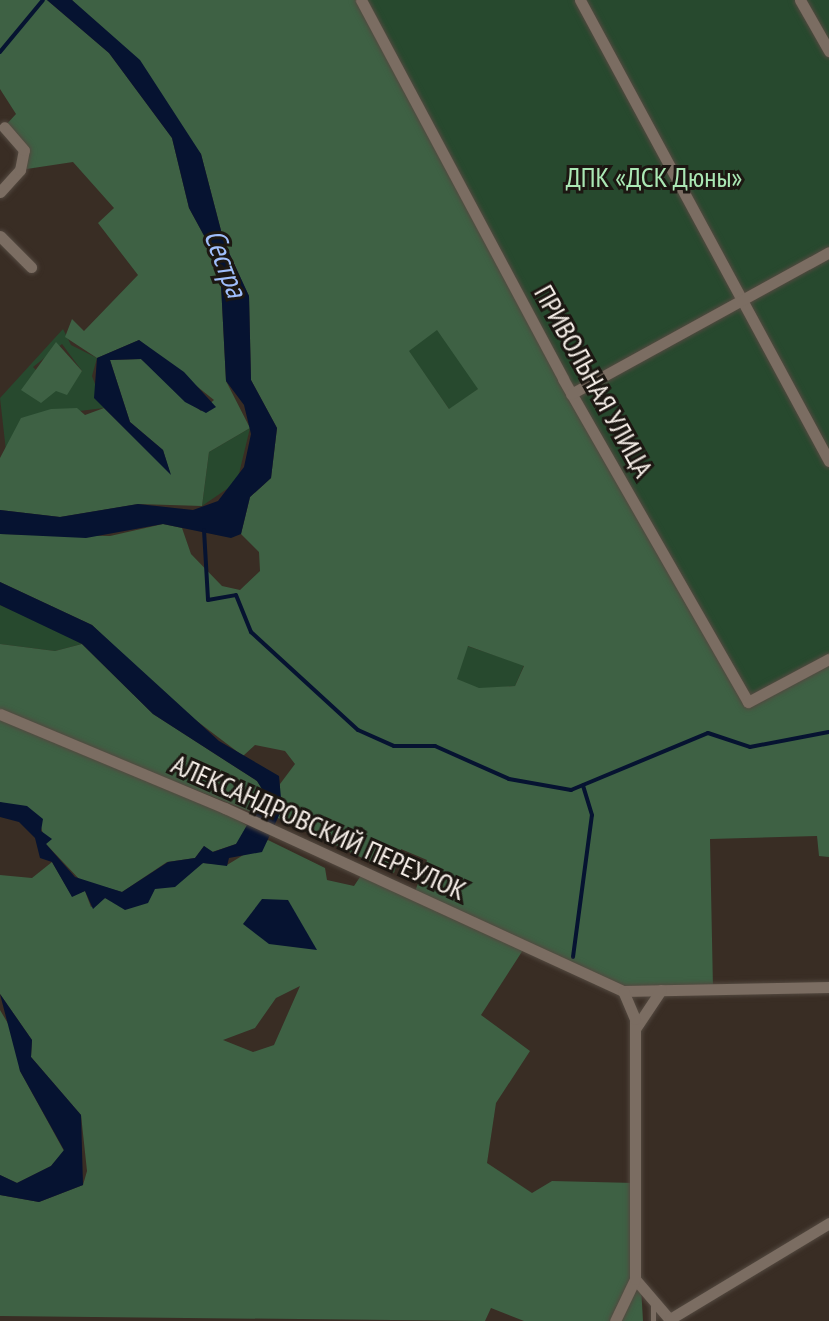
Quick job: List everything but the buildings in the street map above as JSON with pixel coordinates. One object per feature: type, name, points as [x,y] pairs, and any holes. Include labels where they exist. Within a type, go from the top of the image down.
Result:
[{"type":"street","name":"ПРИВОЛЬНАЯ УЛИЦА","points":[[361,0],[571,394],[748,702],[829,659]]},
{"type":"street","points":[[580,0],[829,461]]},
{"type":"street","points":[[800,0],[829,51]]},
{"type":"street","points":[[0,192],[20,170],[24,150],[4,127]]},
{"type":"street","points":[[0,236],[31,267]]},
{"type":"street","points":[[571,394],[829,252]]},
{"type":"street","name":"АЛЕКСАНДРОВСКИЙ ПЕРЕУЛОК","points":[[0,714],[225,808],[619,990]]},
{"type":"street","points":[[615,1321],[635,1279],[635,1029],[619,990],[829,987]]},
{"type":"street","points":[[635,1029],[661,990]]},
{"type":"street","points":[[635,1279],[670,1320],[829,1223]]},
{"type":"lane","points":[[653,1299],[653,1321]]},
{"type":"green space","points":[[0,0],[47,0],[109,53],[172,138],[189,208],[220,265],[226,381],[250,428],[209,452],[202,506],[138,504],[60,517],[0,510],[0,458],[21,418],[51,409],[77,408],[85,415],[104,408],[170,473],[163,450],[130,422],[110,360],[141,359],[201,411],[214,400],[139,340],[97,358],[65,337],[72,319],[84,331],[138,275],[98,223],[114,208],[73,162],[20,170],[24,150],[4,127],[16,114],[0,89]]},
{"type":"green space","points":[[72,0],[361,0],[748,701],[829,661],[829,857],[819,856],[817,836],[710,839],[713,989],[638,991],[525,947],[481,1015],[530,1051],[496,1103],[487,1163],[532,1193],[552,1181],[635,1183],[643,1321],[524,1321],[491,1308],[485,1321],[0,1316],[0,1195],[39,1202],[83,1185],[87,1171],[81,1115],[31,1057],[32,1040],[0,994],[0,875],[32,878],[52,862],[72,896],[85,891],[91,907],[105,898],[144,904],[154,889],[203,863],[227,865],[268,840],[325,868],[327,880],[354,886],[364,871],[414,894],[427,860],[401,849],[394,873],[278,818],[280,784],[295,764],[285,751],[255,745],[243,756],[177,706],[92,625],[0,582],[0,534],[110,536],[163,524],[182,528],[191,554],[222,586],[240,590],[260,571],[259,552],[241,534],[250,497],[271,478],[277,428],[251,380],[249,296],[224,242],[201,154]],"holes":[[[437,330],[478,389],[449,409],[409,351]],[[468,646],[524,666],[515,686],[479,688],[457,679]],[[300,986],[274,1045],[253,1052],[223,1040],[255,1028],[276,998]]]},
{"type":"green space","name":"ДПК «ДСК Дюны»","points":[[361,0],[829,0],[829,661],[748,702]]},
{"type":"green space","points":[[63,329],[71,345],[97,358],[92,376],[104,408],[22,418],[6,451],[0,398]],"holes":[[[62,344],[82,371],[56,391],[33,367]]]},
{"type":"green space","points":[[437,329],[479,389],[449,409],[408,350]]},
{"type":"green space","points":[[56,342],[82,371],[67,395],[56,391],[41,403],[21,390]]},
{"type":"green space","points":[[250,428],[237,482],[202,506],[209,452]]},
{"type":"green space","points":[[0,605],[82,644],[55,651],[0,644]]},
{"type":"green space","points":[[0,644],[55,651],[82,644],[153,714],[257,781],[265,793],[256,814],[0,712]]},
{"type":"green space","points":[[467,646],[524,665],[515,686],[479,689],[456,679]]},
{"type":"green space","points":[[0,717],[219,808],[251,828],[236,844],[212,852],[204,846],[195,858],[167,862],[122,892],[80,880],[46,844],[38,817],[0,802]]},
{"type":"green space","points":[[0,1010],[16,1037],[20,1071],[64,1151],[51,1166],[17,1183],[0,1175]]},
{"type":"water","name":"Сестра","points":[[47,0],[72,0],[140,60],[201,154],[224,242],[249,296],[251,380],[277,428],[271,478],[250,497],[241,534],[231,538],[163,524],[86,538],[0,534],[0,510],[60,517],[138,504],[193,510],[218,501],[244,467],[251,434],[244,405],[226,381],[220,265],[189,208],[172,138],[109,53]]},
{"type":"water","points":[[139,340],[184,372],[216,407],[206,413],[185,402],[141,359],[110,360],[130,422],[163,450],[171,475],[94,398],[97,358]]},
{"type":"water","points":[[0,582],[92,625],[219,741],[279,776],[282,809],[262,852],[229,858],[227,866],[203,863],[175,887],[155,889],[148,903],[125,910],[105,898],[93,909],[85,891],[72,897],[52,862],[40,858],[35,838],[19,822],[0,817],[0,802],[27,806],[43,819],[41,831],[52,839],[46,844],[75,877],[122,892],[168,862],[195,858],[204,846],[213,852],[236,844],[265,794],[257,781],[153,714],[82,644],[0,605]]},
{"type":"water","points":[[262,899],[288,900],[317,950],[269,944],[243,924]]},
{"type":"water","points":[[0,994],[32,1040],[31,1057],[81,1115],[83,1185],[39,1202],[0,1195],[0,1175],[17,1183],[51,1166],[64,1150],[20,1071]]},
{"type":"waterway","points":[[0,52],[43,0]]},
{"type":"waterway","points":[[204,530],[208,600],[236,595],[251,632],[358,730],[394,746],[435,746],[509,779],[571,790],[708,733],[750,747],[829,732]]},
{"type":"waterway","points":[[573,957],[592,815],[583,785]]}]
